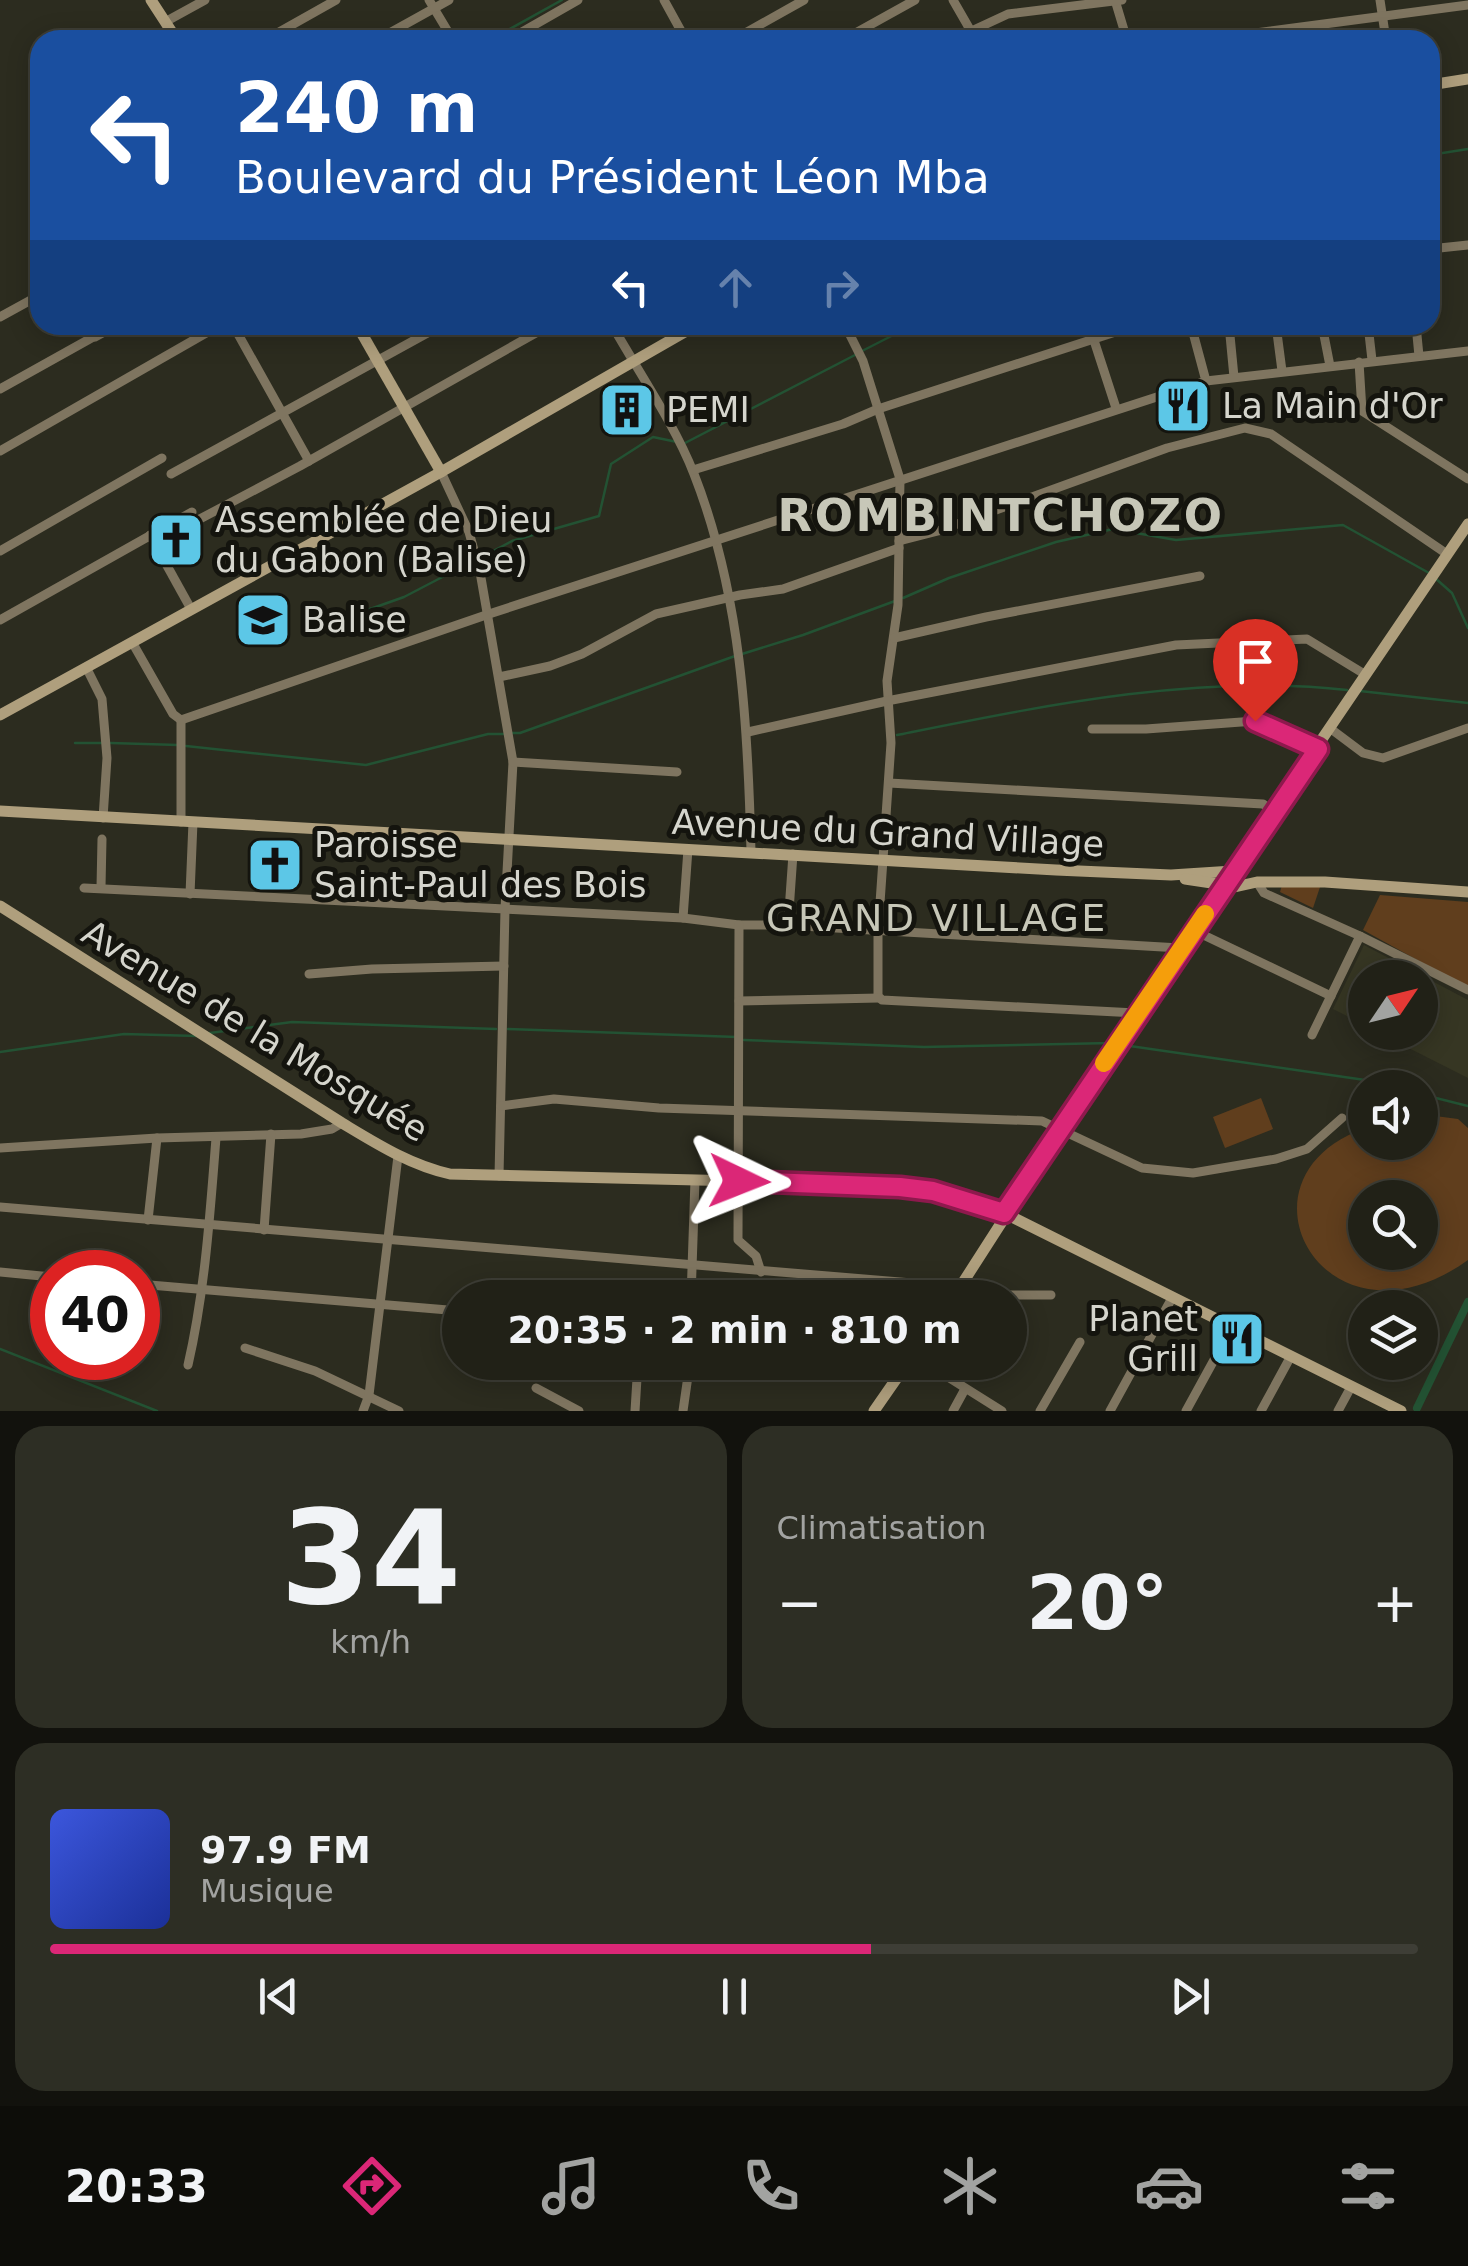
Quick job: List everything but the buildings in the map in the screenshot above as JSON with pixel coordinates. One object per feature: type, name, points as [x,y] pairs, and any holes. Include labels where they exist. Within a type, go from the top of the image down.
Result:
[{"type":"street","points":[[151,0],[170,30]]},
{"type":"street","points":[[165,22],[205,0]]},
{"type":"street","points":[[284,30],[336,0]]},
{"type":"street","points":[[392,30],[431,4],[449,0]]},
{"type":"street","points":[[526,30],[578,0]]},
{"type":"street","points":[[664,0],[680,30]]},
{"type":"street","points":[[752,30],[804,0]]},
{"type":"street","points":[[860,30],[915,0]]},
{"type":"street","points":[[953,0],[970,30]]},
{"type":"street","points":[[981,30],[1008,14],[1117,0],[1124,30]]},
{"type":"street","points":[[1380,0],[1385,30]]},
{"type":"street","points":[[431,4],[446,30]]},
{"type":"street","points":[[1276,30],[1432,5],[1468,5]]},
{"type":"street","points":[[1440,83],[1468,78]]},
{"type":"street","points":[[1440,248],[1468,245]]},
{"type":"street","points":[[0,317],[30,301]]},
{"type":"street","points":[[0,389],[97,335]]},
{"type":"street","points":[[0,451],[203,335]]},
{"type":"street","points":[[239,335],[309,461]]},
{"type":"street","points":[[365,335],[457,502],[476,560],[510,733],[513,762],[505,909],[499,1176]]},
{"type":"street","points":[[171,474],[285,415],[425,335]]},
{"type":"street","points":[[0,620],[150,535],[309,461],[532,335]]},
{"type":"street","points":[[618,335],[692,470],[716,539],[738,653],[748,732],[751,852]]},
{"type":"street","points":[[0,714],[441,472],[680,335]]},
{"type":"street","points":[[850,335],[900,479],[898,599],[888,701],[891,743],[878,932],[879,998]]},
{"type":"street","points":[[1092,335],[1116,408]]},
{"type":"street","points":[[692,470],[843,424],[1103,335]]},
{"type":"street","points":[[1194,335],[1206,381]]},
{"type":"street","points":[[1229,335],[1234,376]]},
{"type":"street","points":[[1277,335],[1282,371]]},
{"type":"street","points":[[1324,335],[1330,366]]},
{"type":"street","points":[[1369,335],[1372,360]]},
{"type":"street","points":[[1417,335],[1419,356]]},
{"type":"street","points":[[181,720],[486,615],[1206,381],[1468,351]]},
{"type":"street","points":[[1358,362],[1362,411],[1468,479]]},
{"type":"street","points":[[499,677],[550,666],[582,654],[656,614],[812,581],[899,544],[1134,458],[1245,428],[1271,434],[1446,554]]},
{"type":"street","points":[[0,551],[162,458]]},
{"type":"street","points":[[964,1280],[1136,1013],[1468,524]]},
{"type":"street","points":[[150,535],[192,609]]},
{"type":"street","points":[[894,638],[1200,576]]},
{"type":"street","points":[[748,732],[1192,643],[1307,638],[1363,680]]},
{"type":"street","points":[[132,642],[181,720],[190,894]]},
{"type":"street","points":[[86,667],[102,699],[106,758],[103,818]]},
{"type":"street","points":[[1092,729],[1255,721],[1318,749]]},
{"type":"street","points":[[1331,729],[1363,753],[1383,758],[1468,728]]},
{"type":"street","points":[[513,762],[676,772]]},
{"type":"street","points":[[889,783],[1263,804],[1274,812]]},
{"type":"street","name":"Avenue du Grand Village","points":[[0,811],[1171,875],[1236,867]]},
{"type":"street","points":[[101,887],[102,839]]},
{"type":"street","points":[[683,918],[688,849]]},
{"type":"street","points":[[784,925],[789,911],[793,854]]},
{"type":"street","points":[[1236,867],[1258,882],[1264,894],[1468,990]]},
{"type":"street","points":[[1171,875],[1223,888],[1258,882],[1325,882],[1468,892]]},
{"type":"street","points":[[1194,881],[1211,905]]},
{"type":"street","points":[[84,888],[1180,948]]},
{"type":"street","name":"Avenue de la Mosquée","points":[[0,906],[398,1156],[450,1174],[739,1181],[933,1191],[1004,1213],[1401,1411]]},
{"type":"street","points":[[738,925],[738,1240],[756,1256],[762,1272]]},
{"type":"street","points":[[1193,930],[1331,996]]},
{"type":"street","points":[[1312,1034],[1360,936]]},
{"type":"street","points":[[309,974],[504,966]]},
{"type":"street","points":[[740,1001],[879,998],[1136,1013]]},
{"type":"street","points":[[501,1106],[554,1100],[740,1112],[1042,1122],[1142,1168],[1193,1173],[1276,1159],[1307,1149],[1342,1118]]},
{"type":"street","points":[[0,1148],[322,1132],[342,1123]]},
{"type":"street","points":[[264,1230],[271,1134]]},
{"type":"street","points":[[148,1220],[157,1138]]},
{"type":"street","points":[[188,1365],[201,1290],[216,1138]]},
{"type":"street","points":[[364,1411],[398,1156]]},
{"type":"street","points":[[690,1280],[695,1180]]},
{"type":"street","points":[[0,1207],[860,1280]]},
{"type":"street","points":[[0,1272],[30,1274]]},
{"type":"street","points":[[160,1286],[442,1310]]},
{"type":"street","points":[[1027,1295],[1052,1295]]},
{"type":"street","points":[[1110,1411],[1172,1298]]},
{"type":"street","points":[[1186,1411],[1232,1329]]},
{"type":"street","points":[[1040,1411],[1080,1342]]},
{"type":"street","points":[[245,1348],[315,1371],[400,1411]]},
{"type":"street","points":[[1261,1411],[1291,1356]]},
{"type":"street","points":[[635,1411],[637,1380]]},
{"type":"street","points":[[683,1411],[687,1380]]},
{"type":"street","points":[[874,1411],[896,1380]]},
{"type":"street","points":[[951,1380],[1002,1411]]},
{"type":"street","points":[[1338,1411],[1351,1387]]},
{"type":"street","points":[[536,1388],[578,1411]]},
{"type":"street","points":[[953,1411],[965,1389]]},
{"type":"shaded area","points":[[1283,882],[1321,884],[1313,908],[1280,892]]},
{"type":"shaded area","points":[[1380,895],[1468,902],[1468,988],[1438,971],[1438,960],[1417,960],[1363,930]]},
{"type":"shaded area","points":[[1364,945],[1392,960],[1357,960]]},
{"type":"shaded area","points":[[1348,978],[1348,1016],[1333,1009]]},
{"type":"shaded area","points":[[1438,984],[1468,1000],[1468,1078],[1413,1050],[1438,1050]]},
{"type":"shaded area","points":[[1261,1098],[1273,1129],[1225,1148],[1213,1117]]},
{"type":"shaded area","points":[[1438,1116],[1458,1119],[1468,1128],[1468,1260],[1417,1286],[1372,1290],[1336,1277],[1310,1251],[1298,1219],[1301,1184],[1323,1152],[1348,1138],[1348,1160],[1438,1160]]},
{"type":"waterway","points":[[508,30],[562,0]]},
{"type":"waterway","points":[[1440,153],[1468,149]]},
{"type":"waterway","points":[[862,351],[893,335]]},
{"type":"waterway","points":[[685,443],[855,355]]},
{"type":"waterway","points":[[482,557],[512,541],[599,516],[611,464],[653,437],[677,442]]},
{"type":"waterway","points":[[903,598],[1056,542],[1113,529],[1176,540],[1343,525],[1429,573]]},
{"type":"waterway","points":[[325,625],[404,597],[475,560]]},
{"type":"waterway","points":[[1435,578],[1452,593],[1468,628]]},
{"type":"waterway","points":[[742,654],[895,601]]},
{"type":"waterway","points":[[511,733],[735,656]]},
{"type":"waterway","points":[[897,735],[1008,713],[1178,689],[1291,686],[1347,690]]},
{"type":"waterway","points":[[1360,691],[1468,703]]},
{"type":"waterway","points":[[186,746],[366,765],[488,734],[503,734]]},
{"type":"waterway","points":[[75,743],[103,743]]},
{"type":"waterway","points":[[111,743],[178,745]]},
{"type":"waterway","points":[[210,1033],[292,1022],[496,1029]]},
{"type":"waterway","points":[[508,1029],[737,1037]]},
{"type":"waterway","points":[[0,1052],[124,1034],[197,1036]]},
{"type":"waterway","points":[[744,1040],[924,1047],[1111,1043]]},
{"type":"waterway","points":[[1123,1045],[1348,1078]]},
{"type":"waterway","points":[[1438,1098],[1468,1106]]},
{"type":"waterway","points":[[1417,1408],[1468,1302]]},
{"type":"waterway","points":[[0,1349],[157,1411]]},
{"type":"slow traffic","points":[[1104,1063],[1205,914]]},
{"type":"place","name":"La Main d'Or","points":[[1183,406]]},
{"type":"place","name":"PEMI","points":[[627,410]]},
{"type":"place","name":"Assemblée de Dieu du Gabon (Balise)","points":[[176,540]]},
{"type":"place","name":"Balise","points":[[263,620]]},
{"type":"place","name":"Paroisse Saint-Paul des Bois","points":[[275,865]]},
{"type":"place","name":"Planet Grill","points":[[1237,1339]]},
{"type":"district","name":"ROMBINTCHOZO","points":[[1001,515]]},
{"type":"district","name":"GRAND VILLAGE","points":[[937,918]]},
{"type":"route","points":[[739,1181],[900,1187],[933,1191],[1004,1213],[1158,980],[1318,749],[1255,721]]}]
